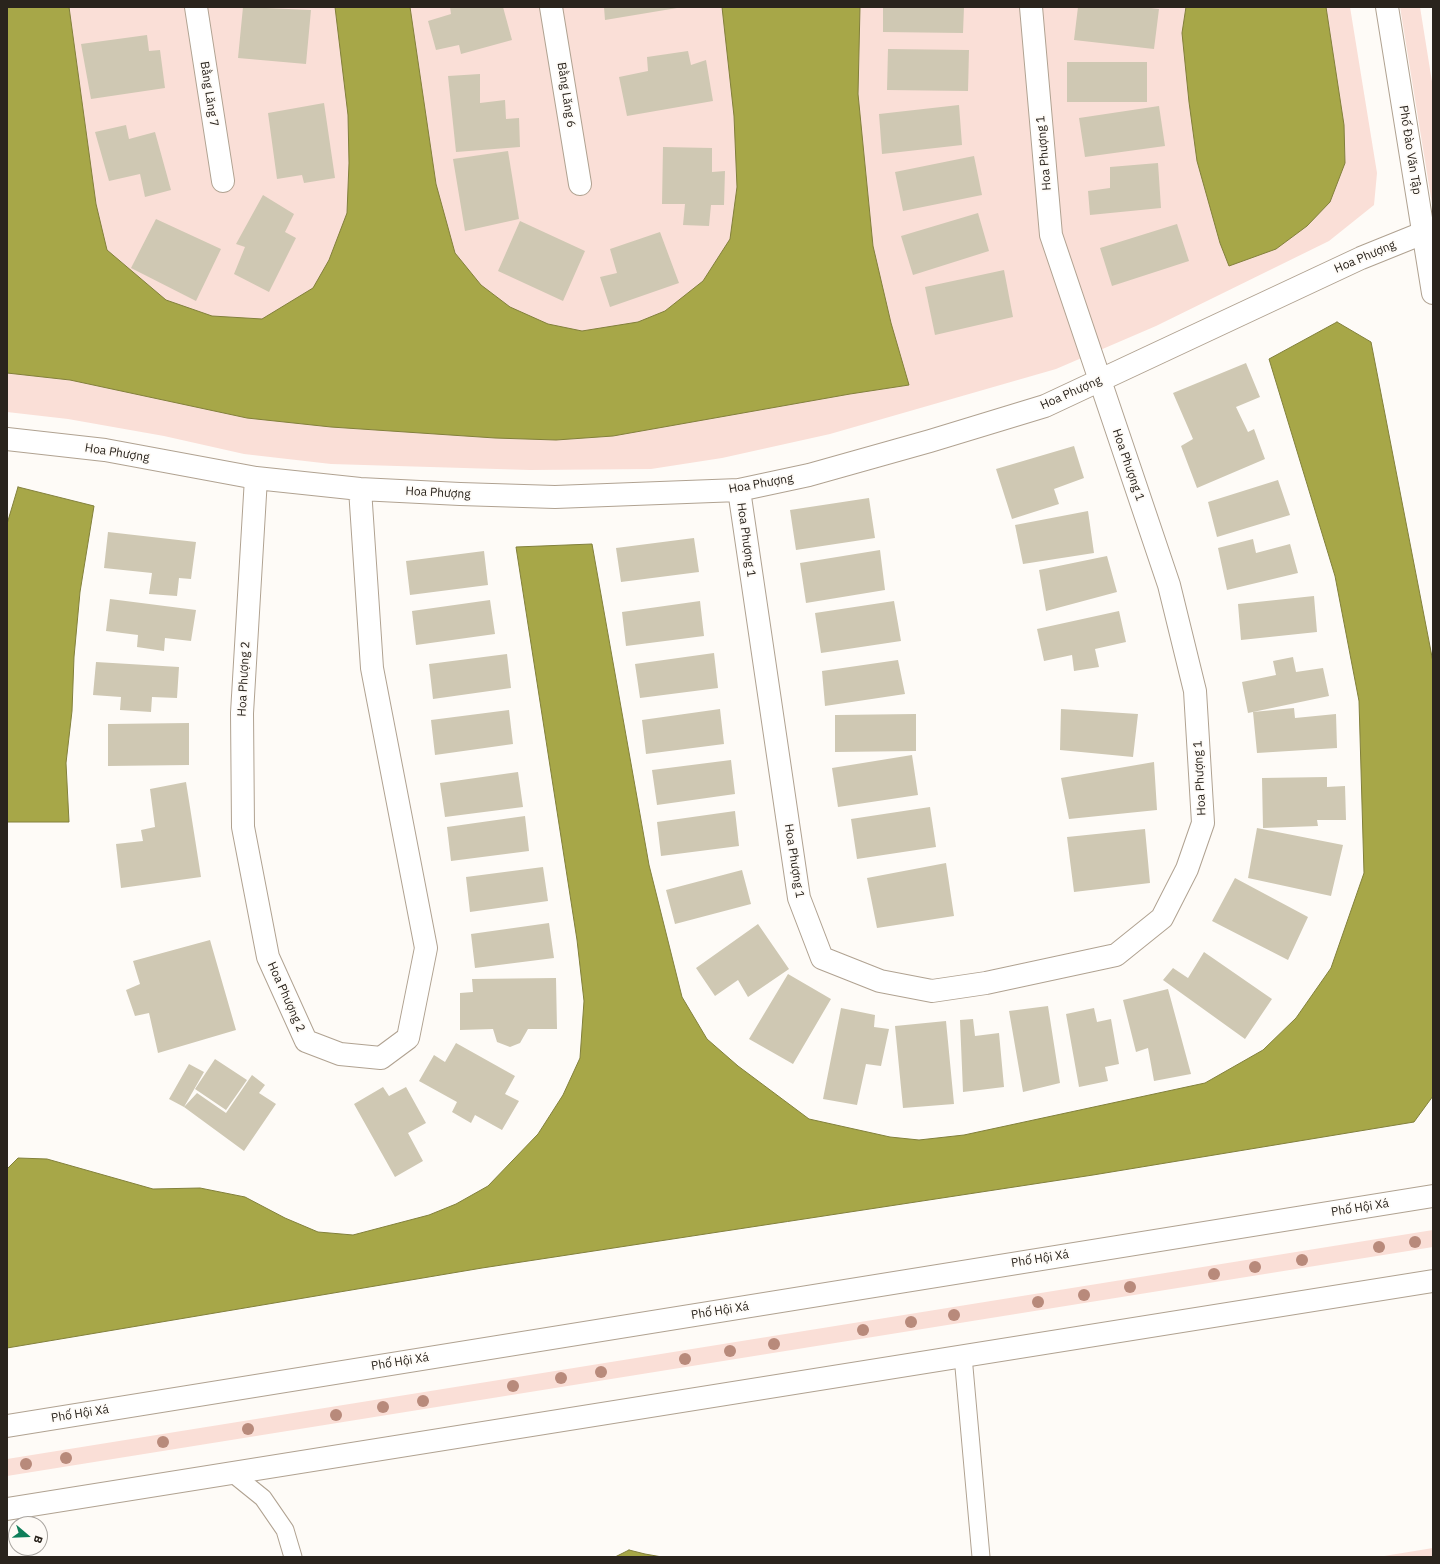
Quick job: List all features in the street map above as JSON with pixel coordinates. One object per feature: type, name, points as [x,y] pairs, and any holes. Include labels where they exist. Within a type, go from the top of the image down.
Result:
[{"type":"street","name":"Bằng Lăng 7","points":[[196,7],[223,181]]},
{"type":"street","name":"Bằng Lăng 6","points":[[551,7],[580,184]]},
{"type":"street","name":"Hoa Phượng 1","points":[[739,490],[798,898],[822,958],[880,981],[932,991],[986,983],[1116,955],[1162,918],[1187,869],[1203,822],[1195,691],[1169,585],[1099,381],[1051,234],[1031,7]]},
{"type":"street","name":"Phố Đào Văn Tập","points":[[1387,7],[1433,293]]},
{"type":"street","name":"Hoa Phượng","points":[[7,439],[105,450],[256,478],[360,489],[554,497],[739,490],[809,475],[930,441],[1045,406],[1361,258],[1423,233]]},
{"type":"street","name":"Hoa Phượng 2","points":[[256,478],[242,713],[243,827],[268,957],[306,1042],[340,1054],[381,1058],[408,1038],[426,948],[372,668],[360,489]]},
{"type":"street","name":"Phố Hội Xá","points":[[7,1426],[1433,1196]]},
{"type":"street","points":[[7,1509],[1433,1280]]},
{"type":"lane","points":[[962,1356],[981,1557]]},
{"type":"lane","points":[[232,1473],[263,1498],[285,1530],[293,1557]]},
{"type":"shaded area","points":[[7,7],[1350,7],[1377,173],[1374,205],[1329,241],[1156,326],[1056,369],[830,434],[722,458],[651,469],[530,470],[331,464],[244,454],[164,436],[68,419],[7,412]]},
{"type":"shaded area","points":[[7,7],[69,7],[96,204],[107,250],[166,300],[212,316],[262,319],[313,288],[329,260],[347,213],[349,163],[348,115],[335,7],[410,7],[436,184],[455,253],[481,285],[510,307],[548,324],[582,331],[638,322],[665,311],[703,281],[730,239],[737,187],[734,116],[722,7],[860,7],[858,94],[873,246],[891,323],[909,385],[613,436],[556,440],[495,438],[331,427],[247,418],[70,380],[7,373]]},
{"type":"shaded area","points":[[1186,7],[1326,7],[1344,125],[1345,163],[1330,202],[1307,226],[1276,249],[1229,266],[1220,243],[1197,161],[1182,33]]},
{"type":"shaded area","points":[[1400,7],[1420,7],[1433,88],[1433,210]]},
{"type":"shaded area","points":[[1337,322],[1371,342],[1433,662],[1433,1096],[1414,1122],[1093,1175],[482,1268],[7,1348],[7,1169],[18,1158],[47,1159],[153,1189],[200,1188],[245,1197],[285,1218],[318,1232],[353,1235],[429,1215],[456,1204],[488,1186],[538,1134],[563,1095],[580,1058],[584,1001],[577,940],[516,547],[592,544],[649,865],[682,997],[707,1039],[738,1066],[809,1119],[890,1137],[919,1140],[964,1135],[1205,1083],[1263,1050],[1296,1018],[1331,968],[1364,873],[1359,701],[1335,576],[1269,359]]},
{"type":"shaded area","points":[[18,487],[94,506],[80,592],[74,657],[72,711],[66,763],[69,822],[7,822],[7,524]]},
{"type":"shaded area","points":[[1433,1230],[1433,1247],[7,1476],[7,1459]]},
{"type":"shaded area","points":[[1433,1548],[1433,1557],[1378,1557]]},
{"type":"shaded area","points":[[629,1550],[645,1554],[662,1557],[615,1557]]},
{"type":"building","points":[[243,7],[311,10],[306,64],[238,58]]},
{"type":"building","points":[[450,7],[503,7],[512,40],[461,54],[459,45],[436,50],[428,21],[451,14]]},
{"type":"building","points":[[604,7],[677,7],[677,8],[605,20]]},
{"type":"building","points":[[883,7],[964,7],[963,33],[883,32]]},
{"type":"building","points":[[1078,7],[1143,7],[1159,9],[1154,49],[1074,40]]},
{"type":"building","points":[[147,35],[149,51],[160,50],[165,88],[91,99],[81,44]]},
{"type":"building","points":[[888,49],[969,50],[968,91],[887,90]]},
{"type":"building","points":[[688,51],[691,65],[706,60],[713,101],[627,116],[619,77],[648,71],[647,57]]},
{"type":"building","points":[[1067,62],[1147,62],[1147,102],[1067,102]]},
{"type":"building","points":[[480,74],[480,103],[505,100],[506,119],[519,118],[520,147],[456,152],[448,76]]},
{"type":"building","points":[[324,103],[335,178],[304,183],[302,175],[277,179],[268,113]]},
{"type":"building","points":[[959,105],[962,145],[882,154],[879,114]]},
{"type":"building","points":[[1159,106],[1165,146],[1085,157],[1079,118]]},
{"type":"building","points":[[126,125],[129,139],[155,132],[171,190],[145,197],[140,174],[109,181],[95,132]]},
{"type":"building","points":[[663,147],[712,148],[712,172],[725,171],[724,205],[711,205],[709,226],[683,225],[685,204],[662,204]]},
{"type":"building","points":[[508,151],[519,219],[465,231],[453,159]]},
{"type":"building","points":[[974,156],[982,195],[903,211],[895,172]]},
{"type":"building","points":[[1158,163],[1161,208],[1090,215],[1088,191],[1110,188],[1110,167]]},
{"type":"building","points":[[263,195],[294,214],[285,232],[296,238],[269,292],[234,274],[245,247],[236,244]]},
{"type":"building","points":[[978,213],[989,251],[913,275],[901,236]]},
{"type":"building","points":[[156,219],[221,249],[196,301],[131,268]]},
{"type":"building","points":[[520,221],[585,251],[563,301],[498,271]]},
{"type":"building","points":[[1177,224],[1189,261],[1112,286],[1100,248]]},
{"type":"building","points":[[660,232],[679,283],[610,307],[600,277],[617,273],[610,249]]},
{"type":"building","points":[[1004,270],[1013,317],[935,335],[925,287]]},
{"type":"building","points":[[1246,363],[1260,397],[1236,407],[1248,432],[1254,429],[1265,459],[1197,488],[1181,446],[1193,439],[1173,393]]},
{"type":"building","points":[[1074,446],[1084,478],[1054,489],[1059,504],[1012,519],[996,469]]},
{"type":"building","points":[[1278,480],[1290,515],[1217,537],[1208,502]]},
{"type":"building","points":[[869,498],[875,538],[796,550],[790,510]]},
{"type":"building","points":[[1088,511],[1094,553],[1023,564],[1015,525]]},
{"type":"building","points":[[108,532],[196,542],[191,579],[179,578],[177,596],[149,594],[152,573],[104,568]]},
{"type":"building","points":[[694,538],[699,572],[621,582],[616,548]]},
{"type":"building","points":[[1253,539],[1256,553],[1290,544],[1298,573],[1227,590],[1218,548]]},
{"type":"building","points":[[880,550],[885,590],[806,603],[800,563]]},
{"type":"building","points":[[484,551],[488,585],[410,595],[406,561]]},
{"type":"building","points":[[1107,556],[1117,592],[1046,611],[1039,570]]},
{"type":"building","points":[[1314,596],[1317,632],[1241,640],[1238,604]]},
{"type":"building","points":[[110,599],[196,610],[191,641],[165,638],[164,651],[137,647],[138,635],[106,631]]},
{"type":"building","points":[[490,600],[495,634],[416,645],[412,611]]},
{"type":"building","points":[[700,601],[704,636],[626,646],[622,612]]},
{"type":"building","points":[[894,601],[901,641],[821,653],[815,613]]},
{"type":"building","points":[[1119,611],[1126,642],[1095,649],[1099,667],[1074,671],[1072,655],[1044,661],[1037,629]]},
{"type":"building","points":[[714,653],[718,688],[640,698],[635,664]]},
{"type":"building","points":[[507,654],[511,688],[433,699],[429,664]]},
{"type":"building","points":[[1293,657],[1296,672],[1323,668],[1329,696],[1248,713],[1242,682],[1276,675],[1273,661]]},
{"type":"building","points":[[898,660],[905,694],[825,706],[822,671]]},
{"type":"building","points":[[96,662],[179,667],[177,698],[152,697],[151,712],[120,710],[121,697],[93,695]]},
{"type":"building","points":[[1294,708],[1295,718],[1336,714],[1337,748],[1257,753],[1253,712]]},
{"type":"building","points":[[720,709],[724,744],[646,754],[642,720]]},
{"type":"building","points":[[1061,709],[1138,714],[1133,757],[1060,750]]},
{"type":"building","points":[[509,710],[513,744],[435,755],[431,720]]},
{"type":"building","points":[[916,714],[916,751],[835,752],[835,715]]},
{"type":"building","points":[[189,723],[189,765],[108,766],[108,724]]},
{"type":"building","points":[[912,755],[918,795],[838,807],[832,768]]},
{"type":"building","points":[[731,760],[735,794],[657,805],[652,770]]},
{"type":"building","points":[[1154,762],[1157,810],[1069,819],[1061,778]]},
{"type":"building","points":[[518,772],[523,807],[445,817],[440,783]]},
{"type":"building","points":[[1327,777],[1327,787],[1345,786],[1346,820],[1317,820],[1318,826],[1263,828],[1262,778]]},
{"type":"building","points":[[186,782],[201,877],[121,888],[116,844],[143,841],[141,830],[155,827],[150,789]]},
{"type":"building","points":[[930,807],[936,847],[857,859],[851,819]]},
{"type":"building","points":[[735,811],[739,846],[661,856],[657,822]]},
{"type":"building","points":[[525,816],[529,851],[451,861],[447,827]]},
{"type":"building","points":[[1257,828],[1343,845],[1331,896],[1248,878]]},
{"type":"building","points":[[1145,829],[1150,883],[1074,892],[1067,837]]},
{"type":"building","points":[[946,863],[954,916],[877,928],[867,878]]},
{"type":"building","points":[[543,867],[548,901],[470,912],[466,877]]},
{"type":"building","points":[[742,870],[751,904],[675,924],[666,890]]},
{"type":"building","points":[[1235,878],[1308,917],[1288,960],[1212,921]]},
{"type":"building","points":[[549,923],[554,958],[475,968],[471,934]]},
{"type":"building","points":[[758,924],[789,969],[748,997],[738,980],[715,996],[696,968]]},
{"type":"building","points":[[210,940],[236,1030],[158,1053],[149,1013],[135,1016],[126,990],[140,984],[133,961]]},
{"type":"building","points":[[1204,952],[1272,999],[1245,1039],[1163,980],[1173,968],[1188,978]]},
{"type":"building","points":[[788,974],[831,999],[793,1064],[749,1039]]},
{"type":"building","points":[[556,978],[557,1029],[528,1029],[520,1043],[510,1047],[497,1042],[493,1029],[460,1030],[460,993],[473,992],[472,979]]},
{"type":"building","points":[[1168,989],[1191,1074],[1154,1081],[1148,1048],[1136,1052],[1123,1000]]},
{"type":"building","points":[[1048,1006],[1060,1083],[1023,1092],[1009,1011]]},
{"type":"building","points":[[841,1008],[875,1015],[874,1027],[889,1029],[881,1066],[866,1064],[857,1105],[823,1099]]},
{"type":"building","points":[[1094,1008],[1097,1022],[1111,1019],[1119,1064],[1105,1067],[1108,1081],[1079,1087],[1066,1014]]},
{"type":"building","points":[[973,1019],[975,1036],[999,1033],[1004,1087],[963,1092],[960,1020]]},
{"type":"building","points":[[946,1021],[954,1104],[903,1108],[895,1026]]},
{"type":"building","points":[[456,1043],[515,1076],[505,1094],[519,1101],[502,1130],[475,1115],[471,1123],[452,1112],[457,1102],[419,1081],[434,1055],[445,1062]]},
{"type":"building","points":[[215,1059],[247,1080],[226,1110],[195,1089]]},
{"type":"building","points":[[189,1064],[204,1072],[184,1107],[169,1099]]},
{"type":"building","points":[[252,1075],[265,1085],[259,1093],[276,1104],[244,1151],[184,1107],[197,1093],[226,1113]]},
{"type":"building","points":[[383,1087],[389,1096],[406,1087],[426,1123],[408,1133],[423,1161],[395,1177],[354,1104]]}]
